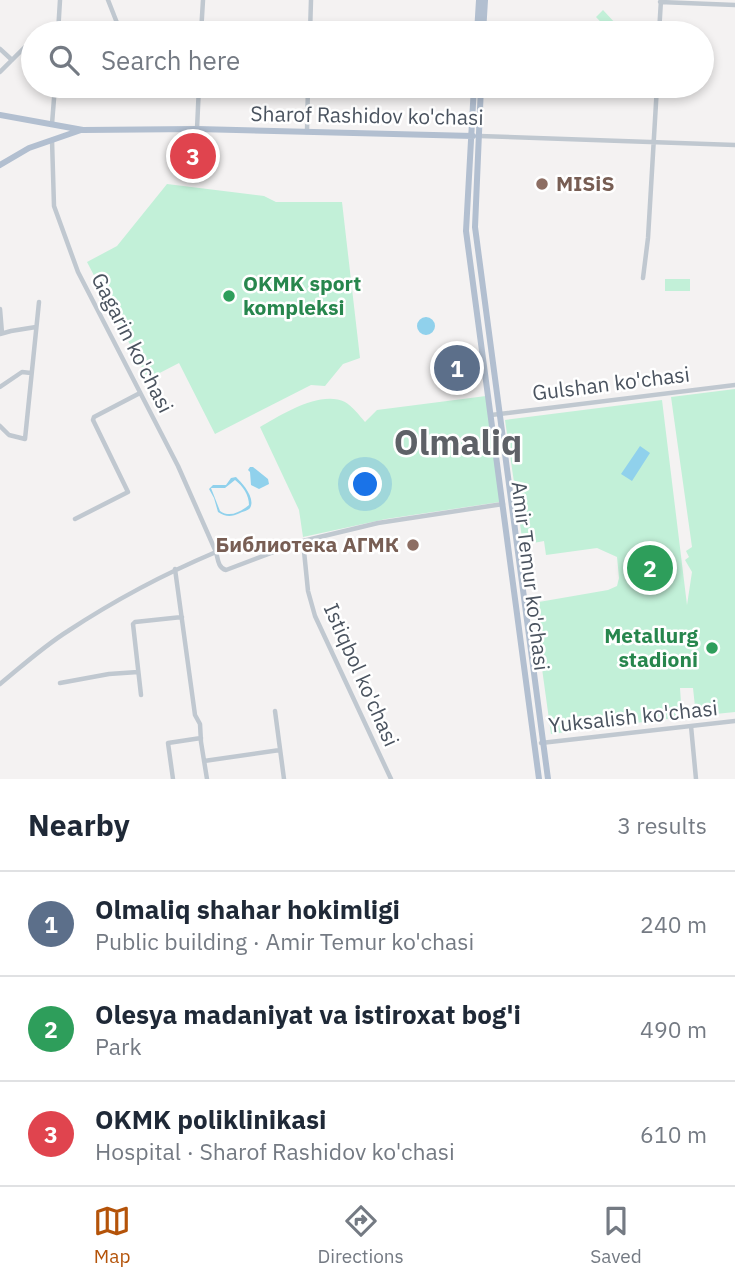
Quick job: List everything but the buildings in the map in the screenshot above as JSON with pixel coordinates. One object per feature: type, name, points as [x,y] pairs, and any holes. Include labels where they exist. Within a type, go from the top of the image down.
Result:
[{"type":"main road","points":[[478,21],[479,0]]},
{"type":"main road","points":[[484,21],[485,0]]},
{"type":"main road","name":"Amir Temur ko'chasi","points":[[474,98],[475,136]]},
{"type":"main road","name":"Amir Temur ko'chasi","points":[[480,98],[466,231],[517,545],[548,779]]},
{"type":"main road","name":"Sharof Rashidov ko'chasi","points":[[0,115],[83,130],[197,129],[475,136]]},
{"type":"main road","points":[[52,124],[52,139]]},
{"type":"main road","points":[[0,165],[29,148],[83,130]]},
{"type":"main road","name":"Amir Temur ko'chasi","points":[[495,415],[503,504],[538,779]]},
{"type":"main road","points":[[508,546],[517,545]]},
{"type":"main road","points":[[519,624],[527,621]]},
{"type":"street","points":[[59,21],[60,0]]},
{"type":"street","points":[[108,0],[116,21]]},
{"type":"street","points":[[202,21],[203,0]]},
{"type":"street","points":[[310,21],[311,0]]},
{"type":"street","points":[[660,21],[661,1],[735,5]]},
{"type":"street","points":[[0,49],[12,60]]},
{"type":"street","points":[[0,72],[21,51]]},
{"type":"street","points":[[52,124],[54,98]]},
{"type":"street","points":[[197,129],[198,98]]},
{"type":"street","points":[[307,132],[308,98]]},
{"type":"street","points":[[643,278],[656,98]]},
{"type":"street","name":"Sharof Rashidov ko'chasi","points":[[475,136],[735,145]]},
{"type":"street","name":"Gagarin ko'chasi","points":[[52,139],[54,206],[78,272],[178,466],[220,567],[226,570],[303,541]]},
{"type":"street","points":[[0,426],[9,435],[25,439],[38,302]]},
{"type":"street","points":[[0,309],[1,333],[36,327]]},
{"type":"street","points":[[0,387],[22,372],[31,373]]},
{"type":"street","name":"Gulshan ko'chasi","points":[[495,415],[735,384]]},
{"type":"street","points":[[75,519],[128,492],[93,420],[94,417],[140,393]]},
{"type":"street","points":[[303,541],[378,523],[503,504]]},
{"type":"street","name":"Istiqbol ko'chasi","points":[[303,541],[308,591],[315,616],[388,779]]},
{"type":"street","points":[[0,684],[66,632],[143,586],[216,552]]},
{"type":"street","points":[[175,569],[195,715],[200,724],[207,779]]},
{"type":"street","points":[[141,695],[132,624],[182,617]]},
{"type":"street","points":[[60,683],[138,672]]},
{"type":"street","points":[[275,711],[284,779]]},
{"type":"street","name":"Yuksalish ko'chasi","points":[[534,743],[735,721]]},
{"type":"street","points":[[691,726],[696,779]]},
{"type":"street","points":[[173,779],[168,743],[201,738]]},
{"type":"street","points":[[204,761],[280,750]]},
{"type":"green space","points":[[603,10],[613,21],[600,21],[596,17]]},
{"type":"green space","name":"OKMK sport kompleksi","points":[[167,184],[264,196],[276,202],[342,202],[360,358],[343,364],[325,386],[311,385],[215,434],[179,363],[148,379],[87,262],[117,246]]},
{"type":"green space","points":[[665,279],[690,279],[690,291],[665,291]]},
{"type":"green space","points":[[735,389],[735,712],[696,716],[693,688],[680,688],[682,717],[551,734],[533,603],[608,590],[617,586],[617,557],[597,548],[546,555],[544,541],[523,545],[505,420],[662,400],[687,605],[692,572],[685,560],[689,557],[686,551],[692,547],[671,397]]},
{"type":"green space","points":[[486,396],[500,502],[386,519],[303,537],[299,510],[260,427],[301,406],[324,399],[345,402],[365,422],[377,410]]},
{"type":"water","points":[[426,317],[432,320],[435,326],[432,332],[426,335],[420,332],[417,326],[420,320]]},
{"type":"water","points":[[640,446],[650,453],[632,481],[621,474]]},
{"type":"water","points":[[250,467],[268,479],[269,484],[259,489],[251,485],[248,470]]},
{"type":"water","points":[[236,477],[245,487],[251,504],[250,508],[229,516],[218,512],[209,489],[213,485],[226,485],[231,478]],"holes":[[[235,480],[247,494],[249,505],[235,513],[227,514],[220,511],[211,488],[225,488]]]},
{"type":"place","name":"OKMK poliklinikasi","points":[[193,156]]},
{"type":"place","name":"MISiS","points":[[542,184]]},
{"type":"place","name":"OKMK sport kompleksi","points":[[229,296]]},
{"type":"place","name":"Olmaliq shahar hokimligi","points":[[457,368]]},
{"type":"place","name":"Библиотека АГМК","points":[[413,545]]},
{"type":"place","name":"Olesya madaniyat va istiroxat bog'i","points":[[650,568]]},
{"type":"place","name":"Metallurg stadioni","points":[[712,648]]},
{"type":"district","name":"Olmaliq","points":[[458,443]]}]
